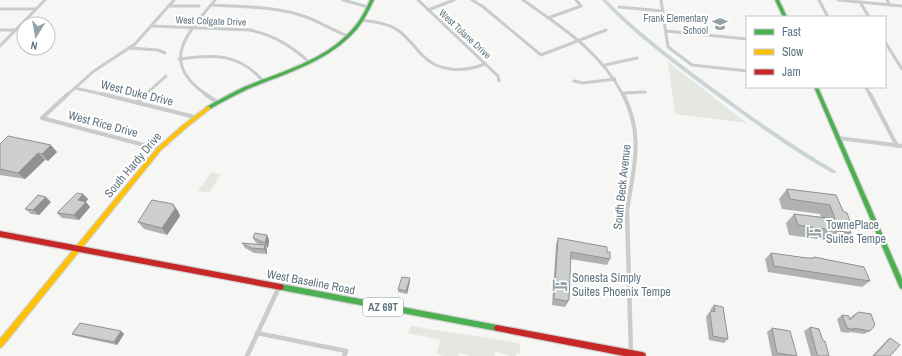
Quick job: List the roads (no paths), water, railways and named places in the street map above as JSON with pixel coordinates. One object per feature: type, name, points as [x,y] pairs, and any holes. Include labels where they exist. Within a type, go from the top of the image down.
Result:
[{"type":"street","points":[[29,16],[45,0]]},
{"type":"street","points":[[75,88],[94,71],[130,48],[174,0]]},
{"type":"street","points":[[215,0],[192,29],[183,44],[180,59],[182,71],[188,80],[217,102]]},
{"type":"street","points":[[343,0],[368,7]]},
{"type":"street","name":"South Hardy Drive","points":[[0,345],[159,149],[195,117],[217,102],[264,80],[309,62],[332,49],[348,36],[361,20],[372,0]]},
{"type":"street","name":"West Tulane Drive","points":[[418,0],[498,76],[499,81]]},
{"type":"street","points":[[428,10],[454,0]]},
{"type":"street","points":[[472,0],[482,6],[541,55],[606,30]]},
{"type":"street","name":"South Beck Avenue","points":[[523,0],[580,40],[605,65],[624,93],[634,120],[637,144],[626,217],[631,354]]},
{"type":"street","points":[[548,18],[581,6],[576,0]]},
{"type":"street","points":[[661,0],[668,47],[692,65],[746,71]]},
{"type":"street","points":[[777,0],[785,16]]},
{"type":"street","points":[[819,0],[827,16]]},
{"type":"street","points":[[838,0],[902,6]]},
{"type":"street","points":[[887,0],[890,5]]},
{"type":"street","points":[[860,2],[868,16]]},
{"type":"street","points":[[211,5],[260,6],[282,10],[309,18],[348,36]]},
{"type":"street","points":[[169,6],[199,6]]},
{"type":"street","points":[[618,7],[663,12]]},
{"type":"street","points":[[0,9],[36,9]]},
{"type":"street","points":[[361,20],[380,23],[394,28],[403,34],[427,60],[436,65],[469,70],[485,64]]},
{"type":"street","name":"West Colgate Drive","points":[[151,26],[192,29],[250,30],[266,34],[291,46],[309,62]]},
{"type":"street","points":[[0,30],[16,30]]},
{"type":"street","points":[[0,46],[16,30]]},
{"type":"street","points":[[666,31],[746,39]]},
{"type":"street","points":[[886,44],[902,69]]},
{"type":"street","points":[[130,48],[158,50],[165,53]]},
{"type":"street","points":[[180,59],[207,56],[228,57],[251,67],[264,80]]},
{"type":"street","points":[[605,65],[637,58]]},
{"type":"street","points":[[137,103],[166,76]]},
{"type":"street","points":[[574,81],[583,83],[615,79]]},
{"type":"street","name":"West Duke Drive","points":[[75,88],[195,117]]},
{"type":"street","name":"West Rice Drive","points":[[75,88],[42,118],[159,149]]},
{"type":"street","points":[[816,88],[902,286]]},
{"type":"street","points":[[867,88],[900,146]]},
{"type":"street","points":[[624,93],[645,92]]},
{"type":"street","points":[[838,138],[900,146]]},
{"type":"street","name":"West Baseline Road","points":[[0,234],[642,356]]},
{"type":"street","points":[[247,356],[279,287]]},
{"type":"street","points":[[258,333],[345,353]]},
{"type":"waterway","points":[[604,0],[660,50],[690,73],[776,136],[834,172]]},
{"type":"place","name":"Frank Elementary School","points":[[720,24]]},
{"type":"place","name":"TownePlace Suites Tempe","points":[[814,232]]},
{"type":"place","name":"Sonesta Simply Suites Phoenix Tempe","points":[[560,285]]}]
